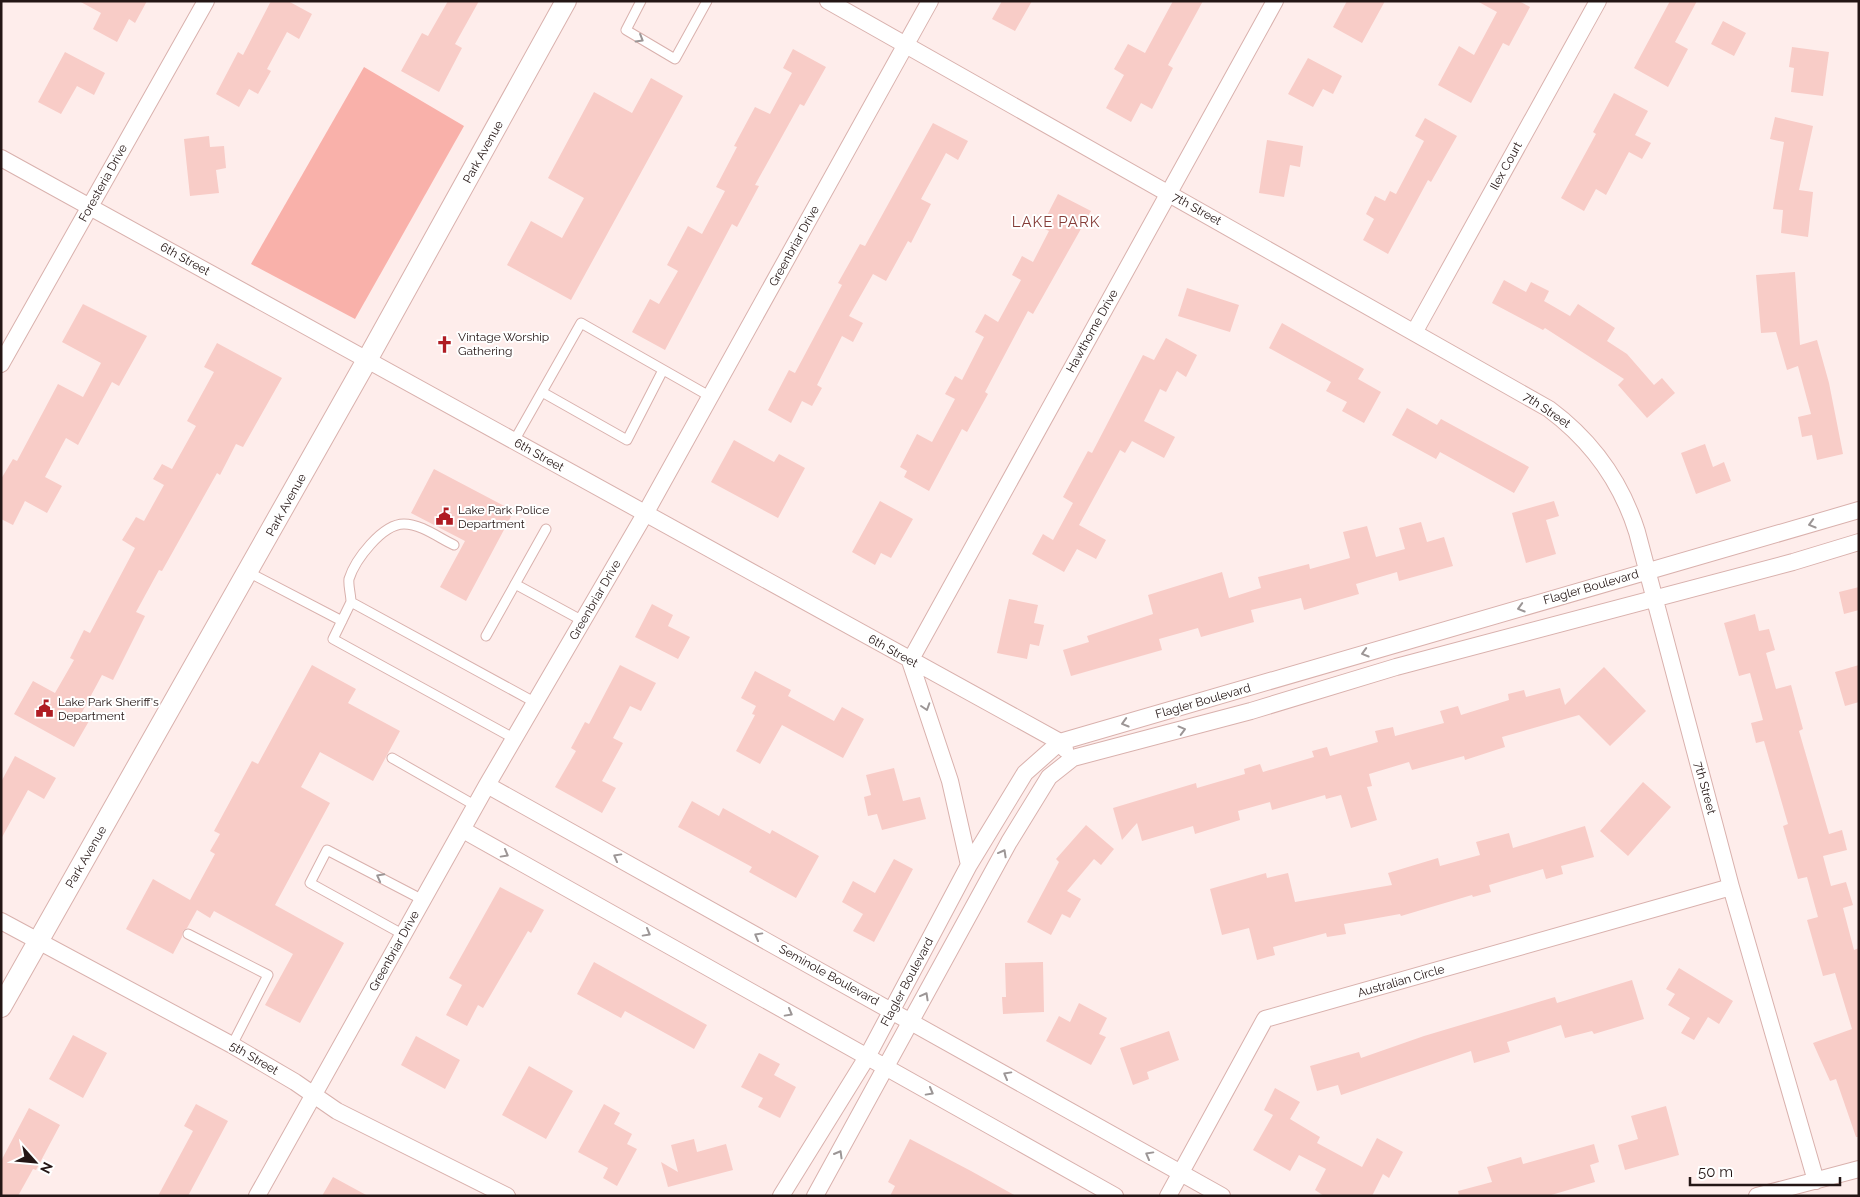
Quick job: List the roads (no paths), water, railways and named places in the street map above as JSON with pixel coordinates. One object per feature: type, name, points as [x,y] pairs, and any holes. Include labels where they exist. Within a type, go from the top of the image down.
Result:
[{"type":"street","name":"Foresteria Drive","points":[[1,364],[206,1]]},
{"type":"street","name":"Park Avenue","points":[[1,1007],[368,360],[566,1]]},
{"type":"street","name":"7th Street","points":[[828,1],[1549,408],[1581,435],[1604,462],[1624,495],[1648,571],[1731,887],[1816,1181]]},
{"type":"street","name":"Greenbriar Drive","points":[[257,1196],[487,785],[645,514],[930,1]]},
{"type":"street","name":"Hawthorne Drive","points":[[910,661],[1275,1]]},
{"type":"street","name":"Ilex Court","points":[[1414,331],[1598,1]]},
{"type":"street","name":"6th Street","points":[[1,158],[910,661],[1060,742],[1073,758]]},
{"type":"street","name":"Flagler Boulevard","points":[[781,1196],[867,1057],[969,865],[1025,773],[1060,742],[1859,510]]},
{"type":"street","name":"Flagler Boulevard","points":[[815,1196],[1009,842],[1049,777],[1073,758],[1251,711],[1396,667],[1549,628],[1655,597],[1793,562],[1859,542]]},
{"type":"street","points":[[910,661],[950,781],[969,865]]},
{"type":"street","name":"Seminole Boulevard","points":[[487,785],[1222,1196]]},
{"type":"street","points":[[462,830],[1115,1196]]},
{"type":"street","name":"Australian Circle","points":[[1168,1196],[1265,1019],[1731,887]]},
{"type":"street","name":"5th Street","points":[[1,921],[232,1045],[337,1110],[507,1196]]},
{"type":"street","points":[[1757,1196],[1859,1169]]},
{"type":"lane","points":[[641,1],[626,30],[675,60],[707,1]]},
{"type":"lane","points":[[514,441],[581,323],[711,396]]},
{"type":"lane","points":[[542,392],[628,440],[663,370]]},
{"type":"lane","points":[[454,545],[422,529],[403,524],[379,534],[362,556],[349,580],[352,602],[332,639],[515,739]]},
{"type":"lane","points":[[486,636],[546,530]]},
{"type":"lane","points":[[248,572],[342,621]]},
{"type":"lane","points":[[515,584],[583,621]]},
{"type":"lane","points":[[352,602],[536,703]]},
{"type":"lane","points":[[392,758],[476,806]]},
{"type":"lane","points":[[404,935],[310,883],[327,850],[423,900]]},
{"type":"lane","points":[[188,934],[268,975],[232,1045]]},
{"type":"place","name":"Vintage Worship Gathering","points":[[444,344]]},
{"type":"place","name":"Lake Park Police Department","points":[[444,517]]},
{"type":"place","name":"Lake Park Sheriff's Department","points":[[44,709]]},
{"type":"district","name":"LAKE PARK","points":[[1056,222]]}]
